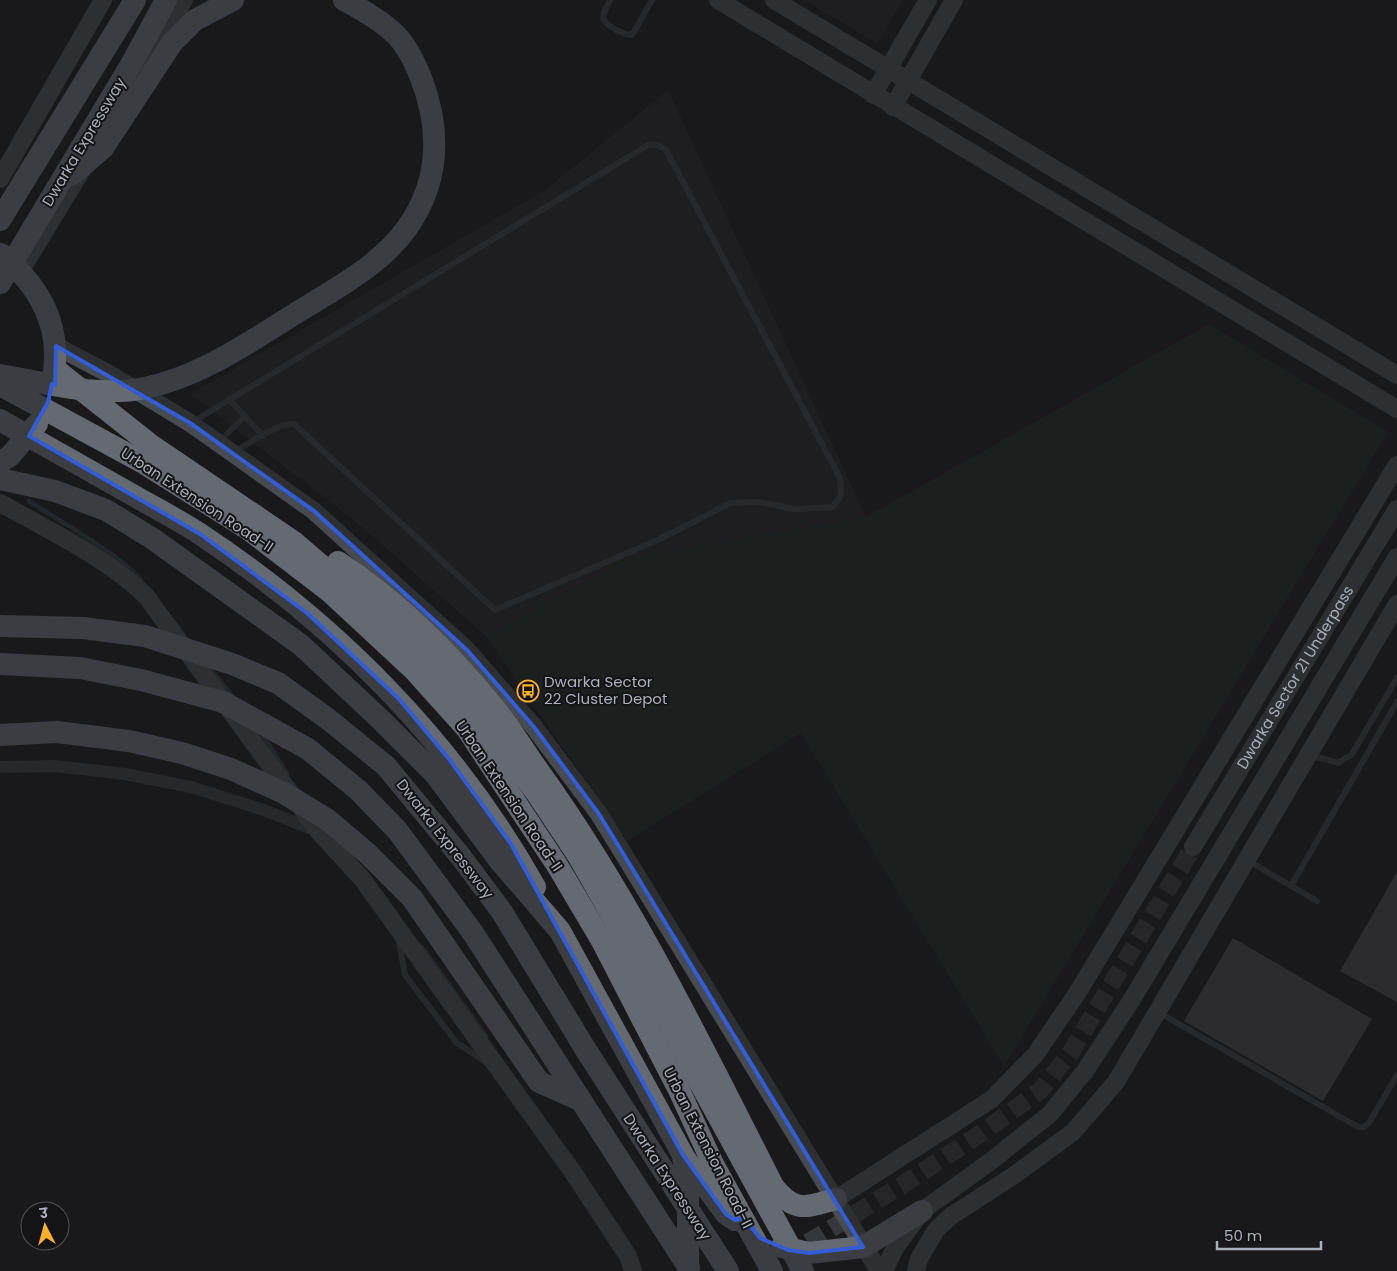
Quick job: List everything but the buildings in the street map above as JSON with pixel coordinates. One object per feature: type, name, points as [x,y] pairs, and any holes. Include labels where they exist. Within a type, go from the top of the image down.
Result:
[{"type":"highway","name":"Dwarka Expressway","points":[[0,220],[135,0]]},
{"type":"highway","name":"Dwarka Expressway","points":[[0,283],[132,63],[166,0]]},
{"type":"highway","points":[[58,188],[103,148],[172,42],[195,20],[233,0]]},
{"type":"highway","points":[[0,375],[68,388],[112,392],[145,388],[176,378],[206,366],[259,336],[342,285],[389,249],[407,228],[430,182],[436,143],[432,105],[416,64],[395,34],[365,12],[344,0]]},
{"type":"highway","points":[[0,253],[21,270],[38,293],[50,319],[56,346],[56,369],[48,402],[33,431],[10,456],[0,462]]},
{"type":"highway","points":[[56,369],[151,445],[294,542],[364,600],[415,646],[466,700],[536,792],[579,856],[770,1196],[804,1208],[836,1198]]},
{"type":"highway","name":"Urban Extension Road-II","points":[[0,385],[142,462],[248,528],[329,591],[414,670],[467,729],[557,865],[602,942],[679,1090],[739,1219],[772,1271]]},
{"type":"highway","name":"Urban Extension Road-II","points":[[0,420],[200,534],[307,613],[399,699],[449,759],[511,844],[560,931]]},
{"type":"highway","points":[[142,462],[174,468],[298,535],[375,586],[433,641],[495,709],[584,834],[609,875],[707,1056],[803,1271]]},
{"type":"highway","points":[[0,479],[55,491],[106,510],[191,565],[301,645],[435,774],[499,860],[560,931],[683,1155],[726,1214],[739,1219],[760,1238],[788,1250],[809,1253],[863,1247],[922,1211]]},
{"type":"highway","name":"Dwarka Expressway","points":[[0,626],[83,628],[145,636],[232,664],[278,683],[328,719],[386,766],[461,857],[502,912],[586,1050],[728,1271]]},
{"type":"highway","name":"Dwarka Expressway","points":[[0,664],[80,668],[140,680],[223,702],[308,750],[358,790],[397,830],[473,933],[690,1271]]},
{"type":"highway","points":[[0,734],[58,732],[129,741],[182,753],[231,769],[284,793],[328,820],[368,854],[412,898],[539,1082],[580,1100]]},
{"type":"highway","points":[[683,1155],[688,1194],[690,1271]]},
{"type":"highway","points":[[739,1219],[754,1216],[770,1196]]},
{"type":"street","points":[[0,180],[103,0]]},
{"type":"street","points":[[21,270],[184,0]]},
{"type":"street","points":[[718,0],[1397,409]]},
{"type":"street","points":[[774,0],[1397,375]]},
{"type":"street","points":[[873,95],[928,0]]},
{"type":"street","points":[[894,107],[954,0]]},
{"type":"street","points":[[56,346],[110,375],[190,423],[314,511],[467,650],[534,727],[599,814],[879,1271]]},
{"type":"street","points":[[836,1198],[992,1099],[1035,1055],[1081,986],[1397,465]]},
{"type":"street","points":[[0,503],[105,564],[131,581],[146,596],[319,832],[363,880],[572,1170],[628,1256],[633,1271]]},
{"type":"street","name":"Dwarka Sector 21 Underpass","points":[[1193,847],[1397,509]]},
{"type":"street","points":[[884,1271],[895,1248],[922,1211],[991,1161],[1050,1114],[1085,1071],[1204,879],[1397,557]]},
{"type":"street","points":[[916,1271],[919,1259],[936,1230],[950,1216],[1013,1176],[1073,1132],[1116,1082],[1245,859],[1397,604]]},
{"type":"street","points":[[0,767],[55,766],[154,779],[200,790],[264,810],[319,832]]},
{"type":"street","points":[[1204,879],[1215,912]]},
{"type":"lane","points":[[610,0],[603,13],[603,20],[606,24],[626,35],[631,35],[652,0]]},
{"type":"lane","points":[[190,423],[648,145],[658,145],[666,150],[840,478],[841,495],[833,507],[794,509],[759,502],[730,504],[660,539],[495,610],[297,427],[285,424],[232,453]]},
{"type":"lane","points":[[230,399],[263,436]]},
{"type":"lane","points":[[218,443],[244,416]]},
{"type":"lane","points":[[1308,753],[1338,763],[1352,754],[1397,678]]},
{"type":"lane","points":[[1291,886],[1397,702]]},
{"type":"lane","points":[[1245,859],[1317,901]]},
{"type":"lane","points":[[1156,1011],[1358,1127],[1364,1127],[1369,1123],[1397,1075]]},
{"type":"highlighted area","points":[[56,346],[190,423],[314,511],[467,650],[534,727],[599,814],[863,1247],[809,1253],[788,1250],[760,1238],[744,1218],[735,1220],[726,1214],[683,1155],[511,844],[449,759],[399,699],[307,613],[200,534],[29,436],[48,402],[52,384],[55,385]]},
{"type":"shaded area","points":[[804,0],[903,0],[877,43]]},
{"type":"shaded area","points":[[668,90],[866,517],[629,557],[486,636],[355,521],[190,394],[544,191]]},
{"type":"shaded area","points":[[1209,324],[1388,432],[1004,1066],[801,733],[627,841],[486,636],[629,557],[866,517]]},
{"type":"waterway","points":[[29,501],[104,549],[141,580]]},
{"type":"waterway","points":[[207,665],[232,696]]},
{"type":"waterway","points":[[262,733],[287,774]]},
{"type":"waterway","points":[[422,947],[486,1036]]},
{"type":"tunnel","points":[[762,1271],[907,1182],[977,1136],[1041,1090],[1071,1052],[1193,847]]},
{"type":"place","name":"Dwarka Sector 22 Cluster Depot","points":[[528,691]]}]
